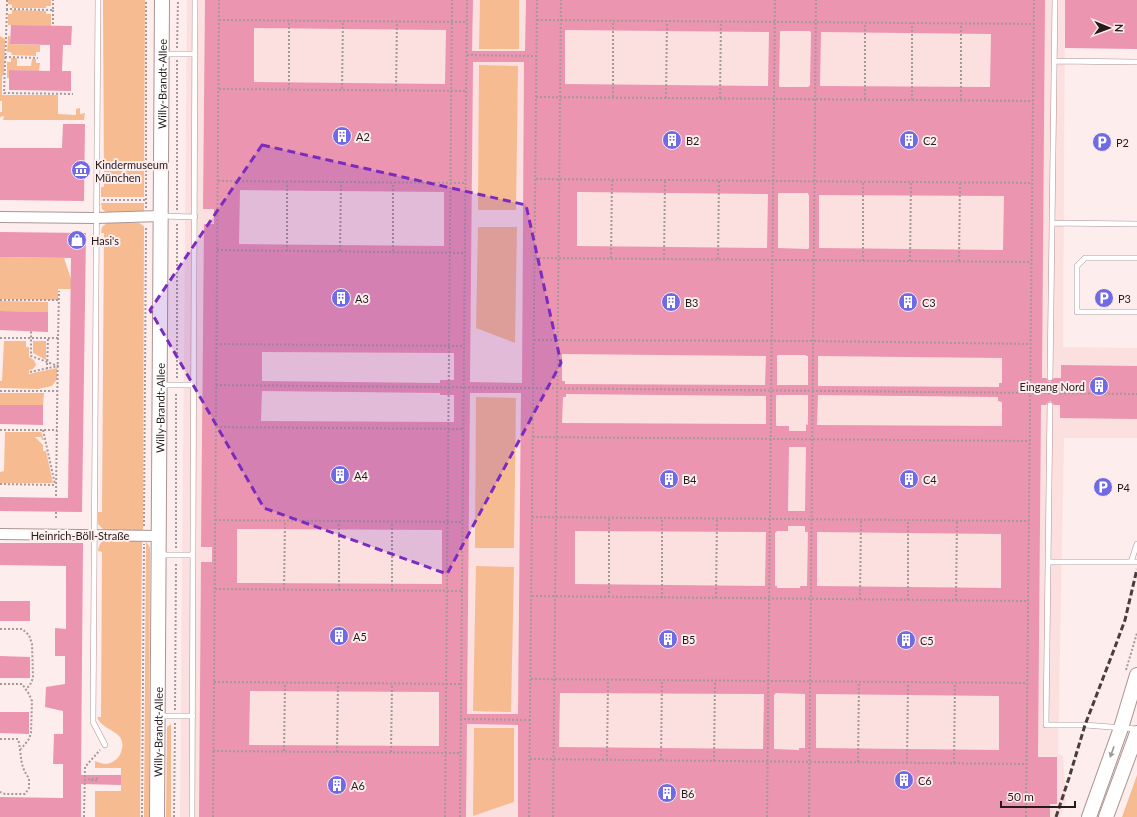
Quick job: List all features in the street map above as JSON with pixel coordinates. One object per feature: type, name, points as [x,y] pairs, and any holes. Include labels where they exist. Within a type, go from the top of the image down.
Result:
[{"type":"main road","name":"Willy-Brandt-Allee","points":[[157,817],[162,0]]},
{"type":"main road","points":[[1089,817],[1121,728],[1137,675]]},
{"type":"main road","points":[[1106,817],[1137,733]]},
{"type":"street","points":[[0,217],[96,218],[161,216]]},
{"type":"street","name":"Heinrich-Böll-Straße","points":[[0,534],[159,536]]},
{"type":"lane","points":[[98,0],[93,722],[105,745]]},
{"type":"lane","points":[[192,817],[196,0]]},
{"type":"lane","points":[[1050,378],[1055,0]]},
{"type":"lane","points":[[162,54],[195,54]]},
{"type":"lane","points":[[1054,61],[1137,62]]},
{"type":"lane","points":[[161,216],[195,217]]},
{"type":"lane","points":[[1052,223],[1137,224]]},
{"type":"lane","points":[[1137,258],[1085,258],[1077,266],[1077,312],[1137,312]]},
{"type":"lane","points":[[160,385],[194,385]]},
{"type":"lane","points":[[1050,405],[1046,725],[1085,725],[1137,729]]},
{"type":"lane","points":[[1048,562],[1134,562],[1137,544]]},
{"type":"lane","points":[[159,555],[193,555]]},
{"type":"lane","points":[[158,716],[193,716]]},
{"type":"path","points":[[7,0],[4,93],[73,94]]},
{"type":"path","points":[[53,0],[53,26]]},
{"type":"path","points":[[142,817],[146,0]]},
{"type":"path","points":[[174,817],[178,0]]},
{"type":"path","points":[[213,817],[219,0]]},
{"type":"path","points":[[445,817],[452,0]]},
{"type":"path","points":[[460,817],[467,0]]},
{"type":"path","points":[[529,817],[537,0]]},
{"type":"path","points":[[553,817],[561,0]]},
{"type":"path","points":[[767,817],[775,0]]},
{"type":"path","points":[[809,817],[816,0]]},
{"type":"path","points":[[1026,817],[1034,0]]},
{"type":"path","points":[[7,9],[53,10]]},
{"type":"path","points":[[219,20],[467,22]]},
{"type":"path","points":[[289,20],[289,89]]},
{"type":"path","points":[[537,20],[1034,24]]},
{"type":"path","points":[[613,97],[614,20]]},
{"type":"path","points":[[342,90],[343,21]]},
{"type":"path","points":[[396,90],[397,21]]},
{"type":"path","points":[[666,98],[667,21]]},
{"type":"path","points":[[720,98],[721,21]]},
{"type":"path","points":[[864,100],[865,23]]},
{"type":"path","points":[[912,23],[912,100]]},
{"type":"path","points":[[961,100],[962,23]]},
{"type":"path","points":[[467,55],[536,56]]},
{"type":"path","points":[[5,57],[38,58]]},
{"type":"path","points":[[218,88],[466,91]]},
{"type":"path","points":[[536,97],[1033,101]]},
{"type":"path","points":[[535,179],[1032,183]]},
{"type":"path","points":[[611,259],[612,180]]},
{"type":"path","points":[[664,259],[665,180]]},
{"type":"path","points":[[218,181],[465,183]]},
{"type":"path","points":[[718,260],[719,181]]},
{"type":"path","points":[[287,182],[287,251]]},
{"type":"path","points":[[340,252],[341,182]]},
{"type":"path","points":[[863,182],[863,261]]},
{"type":"path","points":[[910,261],[911,182]]},
{"type":"path","points":[[393,183],[393,252]]},
{"type":"path","points":[[959,262],[960,183]]},
{"type":"path","points":[[100,200],[146,200]]},
{"type":"path","points":[[217,250],[465,253]]},
{"type":"path","points":[[534,258],[1032,262]]},
{"type":"path","points":[[56,496],[59,291]]},
{"type":"path","points":[[0,300],[58,300]]},
{"type":"path","points":[[31,331],[31,356],[58,366]]},
{"type":"path","points":[[0,338],[58,338]]},
{"type":"path","points":[[47,369],[48,338]]},
{"type":"path","points":[[534,340],[772,340],[1031,344]]},
{"type":"path","points":[[216,344],[464,346]]},
{"type":"path","points":[[30,372],[58,366]]},
{"type":"path","points":[[216,386],[1137,394]]},
{"type":"path","points":[[0,391],[57,391]]},
{"type":"path","points":[[216,427],[463,429]]},
{"type":"path","points":[[0,430],[57,430]]},
{"type":"path","points":[[43,430],[56,484]]},
{"type":"path","points":[[533,437],[1030,441]]},
{"type":"path","points":[[0,484],[56,484]]},
{"type":"path","points":[[56,512],[56,518]]},
{"type":"path","points":[[532,517],[1029,521]]},
{"type":"path","points":[[609,517],[609,597]]},
{"type":"path","points":[[662,518],[662,598]]},
{"type":"path","points":[[716,598],[717,518]]},
{"type":"path","points":[[215,520],[462,522]]},
{"type":"path","points":[[860,599],[861,520]]},
{"type":"path","points":[[908,520],[908,600]]},
{"type":"path","points":[[956,600],[957,520]]},
{"type":"path","points":[[284,589],[285,521]]},
{"type":"path","points":[[339,590],[340,521]]},
{"type":"path","points":[[392,522],[392,590]]},
{"type":"path","points":[[214,589],[462,591]]},
{"type":"path","points":[[531,596],[1028,601]]},
{"type":"path","points":[[0,629],[22,629],[29,635],[32,644],[33,678],[30,685],[26,689]]},
{"type":"path","points":[[531,679],[1028,684]]},
{"type":"path","points":[[607,760],[608,680]]},
{"type":"path","points":[[661,760],[662,680]]},
{"type":"path","points":[[714,761],[715,681]]},
{"type":"path","points":[[214,682],[461,684]]},
{"type":"path","points":[[858,762],[859,682]]},
{"type":"path","points":[[907,763],[908,682]]},
{"type":"path","points":[[284,752],[285,683]]},
{"type":"path","points":[[337,752],[338,683]]},
{"type":"path","points":[[954,763],[955,683]]},
{"type":"path","points":[[0,684],[22,684],[32,701],[31,733],[29,739],[21,749]]},
{"type":"path","points":[[391,752],[392,684]]},
{"type":"path","points":[[460,719],[530,720]]},
{"type":"path","points":[[0,739],[18,739],[21,749],[23,772],[29,778],[29,788],[25,794],[5,794],[0,792]]},
{"type":"path","points":[[84,817],[84,767],[105,745]]},
{"type":"path","points":[[213,751],[460,753]]},
{"type":"path","points":[[530,759],[1027,764]]},
{"type":"path","points":[[84,780],[99,778]]},
{"type":"path","points":[[90,780],[99,782]]},
{"type":"highlighted area","points":[[262,145],[526,205],[561,363],[447,574],[264,508],[150,310]]},
{"type":"shaded area","points":[[8,0],[51,0],[51,6],[46,6],[46,8],[12,8],[12,5],[8,4]]},
{"type":"shaded area","points":[[103,0],[145,0],[144,197],[101,197],[101,187],[104,187]]},
{"type":"shaded area","points":[[187,0],[1065,0],[1063,347],[1137,348],[1137,438],[1064,438],[1058,754],[1063,756],[1066,802],[1060,817],[180,817]]},
{"type":"shaded area","points":[[480,0],[519,0],[519,49],[479,49]]},
{"type":"shaded area","points":[[12,10],[46,11],[46,14],[51,14],[51,26],[8,25],[8,14],[12,14]]},
{"type":"shaded area","points":[[0,36],[5,39],[2,95],[58,95],[58,114],[76,115],[76,109],[80,108],[80,114],[85,113],[84,120],[3,120],[4,116],[0,117],[0,112],[2,112],[2,101],[0,101]]},
{"type":"shaded area","points":[[8,36],[10,36],[10,44],[40,45],[40,52],[36,52],[36,56],[12,55],[11,52],[7,52]]},
{"type":"shaded area","points":[[11,58],[17,58],[17,66],[31,66],[32,59],[36,59],[36,63],[40,63],[39,71],[9,70],[9,78],[7,78],[7,62],[11,62]]},
{"type":"shaded area","points":[[479,65],[518,66],[516,210],[478,210]]},
{"type":"shaded area","points":[[101,203],[144,203],[144,213],[107,213],[102,209]]},
{"type":"shaded area","points":[[107,223],[139,223],[144,226],[143,530],[104,530],[98,524],[98,512],[102,512],[104,233],[101,233],[102,227]]},
{"type":"shaded area","points":[[478,227],[517,227],[515,343],[476,328]]},
{"type":"shaded area","points":[[0,257],[64,258],[71,279],[71,289],[58,289],[58,300],[0,299]]},
{"type":"shaded area","points":[[0,301],[48,302],[48,312],[0,311]]},
{"type":"shaded area","points":[[4,341],[26,341],[26,347],[29,347],[29,357],[34,360],[36,365],[33,369],[29,370],[29,374],[57,368],[57,379],[52,386],[38,389],[0,388],[0,381],[2,381]]},
{"type":"shaded area","points":[[33,341],[46,341],[46,360],[33,353]]},
{"type":"shaded area","points":[[0,393],[44,393],[43,405],[0,405]]},
{"type":"shaded area","points":[[476,397],[516,398],[514,548],[475,548]]},
{"type":"shaded area","points":[[5,432],[41,432],[44,440],[42,440],[41,437],[35,437],[43,445],[43,451],[46,451],[53,483],[0,483],[0,472],[4,471]]},
{"type":"shaded area","points":[[106,540],[142,540],[140,817],[95,817],[95,791],[121,791],[121,768],[95,768],[95,761],[106,764],[117,759],[122,745],[121,739],[118,735],[104,726],[97,717],[101,717],[102,552],[98,551],[100,544]]},
{"type":"shaded area","points":[[146,541],[150,548],[149,817],[144,817]]},
{"type":"shaded area","points":[[476,566],[514,567],[511,712],[473,711]]},
{"type":"shaded area","points":[[171,724],[171,817],[166,817],[167,727]]},
{"type":"shaded area","points":[[474,728],[514,728],[514,802],[473,816]]},
{"type":"shaded area","points":[[1137,775],[1137,817],[1122,817]]},
{"type":"building","points":[[205,0],[473,0],[472,51],[525,51],[526,0],[1045,0],[1042,378],[1046,378],[1050,382],[1054,378],[1061,378],[1061,365],[1137,366],[1137,419],[1060,418],[1060,405],[1054,405],[1050,401],[1046,405],[1041,405],[1038,757],[1057,757],[1057,804],[1050,804],[1050,817],[518,817],[518,725],[467,724],[466,817],[199,817],[201,562],[212,562],[212,547],[201,547],[204,224],[214,224],[214,209],[203,209]],"holes":[[[254,28],[446,30],[445,84],[254,82]],[[565,30],[769,32],[768,86],[565,84]],[[780,31],[811,32],[810,86],[808,86],[809,87],[779,86]],[[821,32],[991,34],[990,87],[820,86]],[[473,62],[524,62],[522,383],[470,382]],[[240,190],[444,192],[444,246],[239,244]],[[577,192],[768,194],[767,248],[577,246]],[[779,193],[808,193],[809,248],[778,248]],[[819,195],[1004,196],[1003,250],[819,248]],[[262,352],[454,353],[454,380],[440,380],[440,383],[262,381]],[[562,354],[766,356],[765,385],[565,384],[565,381],[562,381]],[[778,355],[808,356],[808,385],[777,385]],[[818,356],[1002,358],[1002,383],[999,383],[999,387],[818,386]],[[262,391],[440,393],[440,395],[454,395],[454,422],[261,421]],[[470,393],[521,393],[518,714],[467,714]],[[566,394],[766,396],[766,424],[562,423],[563,397],[566,397]],[[776,395],[808,395],[808,425],[806,424],[806,431],[789,431],[789,426],[776,425]],[[818,395],[998,397],[998,401],[1002,402],[1002,426],[817,425]],[[789,447],[806,447],[805,511],[788,511]],[[788,526],[805,526],[805,532],[808,532],[807,586],[800,586],[800,588],[777,588],[777,586],[775,586],[775,533],[777,531],[788,531]],[[237,529],[442,530],[442,584],[237,583]],[[575,531],[766,532],[765,586],[575,584]],[[817,532],[1001,534],[1001,588],[817,586]],[[250,691],[439,692],[439,746],[249,745]],[[560,693],[764,694],[763,749],[559,747]],[[776,693],[805,694],[805,748],[799,748],[799,750],[774,749],[774,695]],[[816,694],[999,696],[999,750],[816,748]]]},
{"type":"building","points":[[1065,0],[1137,0],[1137,49],[1065,48]]},
{"type":"building","points":[[11,25],[72,26],[71,45],[63,45],[62,71],[71,71],[71,91],[9,90],[9,70],[50,71],[50,45],[10,44]]},
{"type":"building","points":[[63,124],[85,124],[84,201],[0,200],[0,148],[62,148]]},
{"type":"building","points":[[0,232],[86,233],[82,512],[0,511],[0,497],[68,498],[71,258],[0,257]]},
{"type":"building","points":[[0,311],[48,312],[48,332],[0,330]]},
{"type":"building","points":[[0,405],[43,405],[43,425],[0,424]]},
{"type":"building","points":[[0,543],[83,543],[81,775],[121,775],[121,785],[81,784],[81,817],[0,817],[0,797],[63,798],[63,764],[53,764],[54,734],[63,734],[63,711],[45,707],[46,687],[65,684],[65,656],[55,656],[55,628],[66,629],[66,566],[0,565]]},
{"type":"building","points":[[0,601],[30,601],[30,621],[0,621]]},
{"type":"building","points":[[0,656],[30,657],[30,678],[0,678]]},
{"type":"building","points":[[0,712],[29,712],[29,734],[0,733]]},
{"type":"railway","points":[[1056,817],[1085,725],[1125,620],[1137,569]]},
{"type":"place","name":"A2","points":[[342,136]]},
{"type":"place","name":"B2","points":[[672,140]]},
{"type":"place","name":"C2","points":[[909,140]]},
{"type":"place","name":"P2","points":[[1102,142]]},
{"type":"place","name":"Kindermuseum München","points":[[81,170]]},
{"type":"place","name":"Hasi's","points":[[77,240]]},
{"type":"place","name":"A3","points":[[341,298]]},
{"type":"place","name":"P3","points":[[1104,298]]},
{"type":"place","name":"B3","points":[[671,302]]},
{"type":"place","name":"C3","points":[[908,302]]},
{"type":"place","name":"Eingang Nord","points":[[1099,386]]},
{"type":"place","name":"A4","points":[[340,475]]},
{"type":"place","name":"B4","points":[[669,479]]},
{"type":"place","name":"C4","points":[[909,479]]},
{"type":"place","name":"P4","points":[[1103,487]]},
{"type":"place","name":"A5","points":[[339,636]]},
{"type":"place","name":"B5","points":[[668,639]]},
{"type":"place","name":"C5","points":[[906,640]]},
{"type":"place","name":"C6","points":[[904,780]]},
{"type":"place","name":"A6","points":[[337,785]]},
{"type":"place","name":"B6","points":[[667,793]]}]
